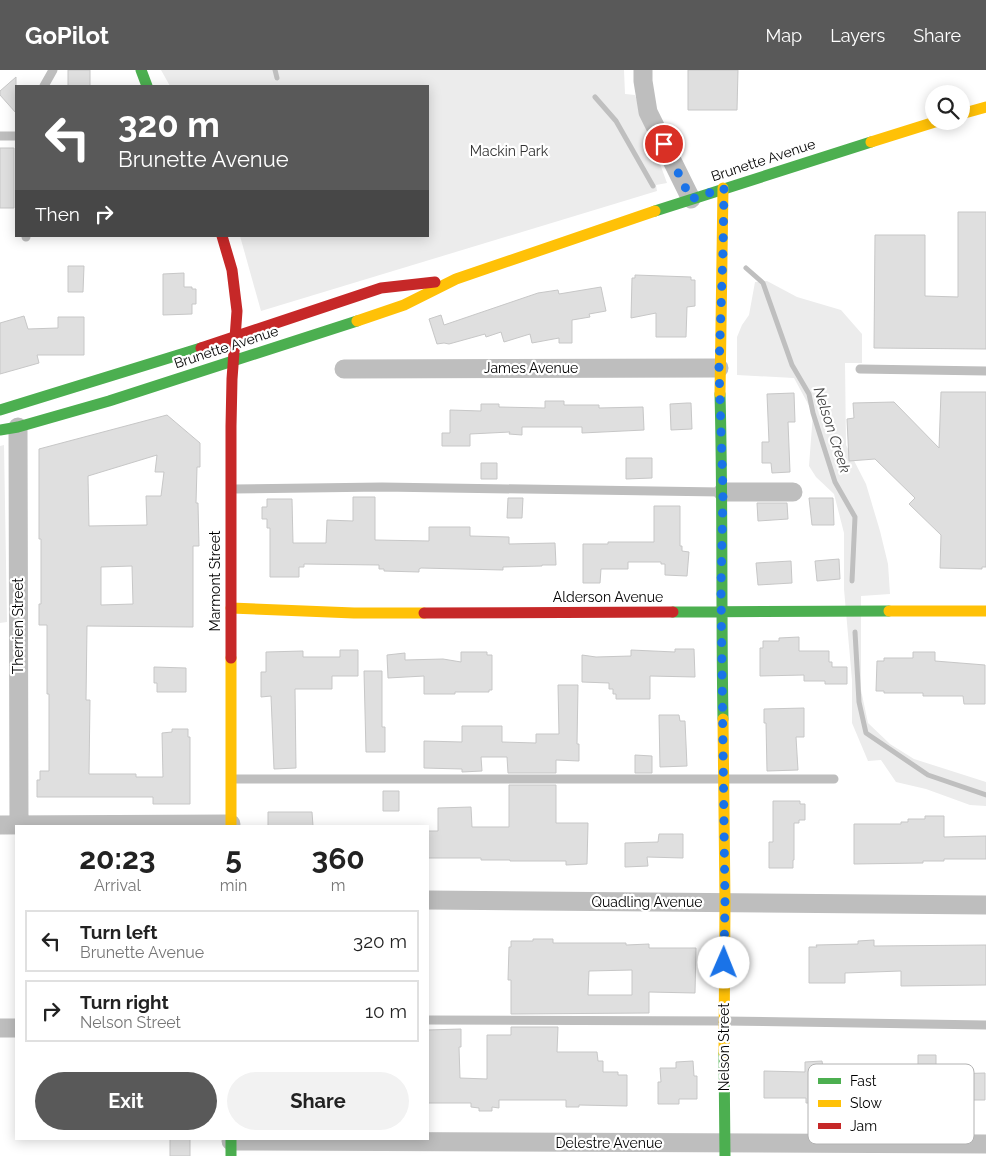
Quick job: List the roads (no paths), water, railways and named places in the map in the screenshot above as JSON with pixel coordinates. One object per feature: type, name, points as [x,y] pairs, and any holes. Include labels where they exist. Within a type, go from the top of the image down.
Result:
[{"type":"main road","points":[[141,70],[147,85]]},
{"type":"main road","points":[[970,111],[986,107]]},
{"type":"main road","name":"Brunette Avenue","points":[[9,428],[109,401],[233,362],[404,305],[456,279],[724,188],[925,125]]},
{"type":"main road","name":"Nelson Street","points":[[724,188],[719,368],[723,492],[725,1149]]},
{"type":"main road","name":"Marmont Street","points":[[222,237],[235,288],[237,311],[233,362],[230,489],[231,825]]},
{"type":"main road","name":"Brunette Avenue","points":[[0,410],[381,288],[456,279]]},
{"type":"main road","name":"Alderson Avenue","points":[[231,608],[354,612],[986,611]]},
{"type":"street","points":[[643,70],[648,112],[691,199]]},
{"type":"street","name":"James Avenue","points":[[344,369],[719,368]]},
{"type":"street","name":"Therrien Street","points":[[9,428],[9,825]]},
{"type":"street","points":[[723,492],[793,492]]},
{"type":"street","points":[[9,825],[231,825]]},
{"type":"street","name":"Quadling Avenue","points":[[429,900],[986,905]]},
{"type":"street","points":[[0,1028],[15,1028]]},
{"type":"street","name":"Delestre Avenue","points":[[231,1145],[725,1149],[986,1144]]},
{"type":"lane","points":[[45,85],[53,70]]},
{"type":"lane","points":[[0,136],[15,136]]},
{"type":"lane","points":[[860,369],[986,371]]},
{"type":"lane","points":[[230,489],[382,487],[723,492]]},
{"type":"lane","points":[[231,779],[834,779]]},
{"type":"lane","points":[[429,1020],[724,1021],[986,1025]]},
{"type":"waterway","points":[[275,70],[277,78]]},
{"type":"waterway","name":"Nelson Creek","points":[[595,97],[616,121],[653,186]]},
{"type":"waterway","name":"Nelson Creek","points":[[746,268],[763,283],[792,365],[809,394],[813,413],[835,482],[855,517],[852,581]]},
{"type":"waterway","name":"Nelson Creek","points":[[855,632],[859,702],[866,733],[928,775],[986,795]]},
{"type":"park label","name":"Mackin Park","points":[[509,151]]}]
